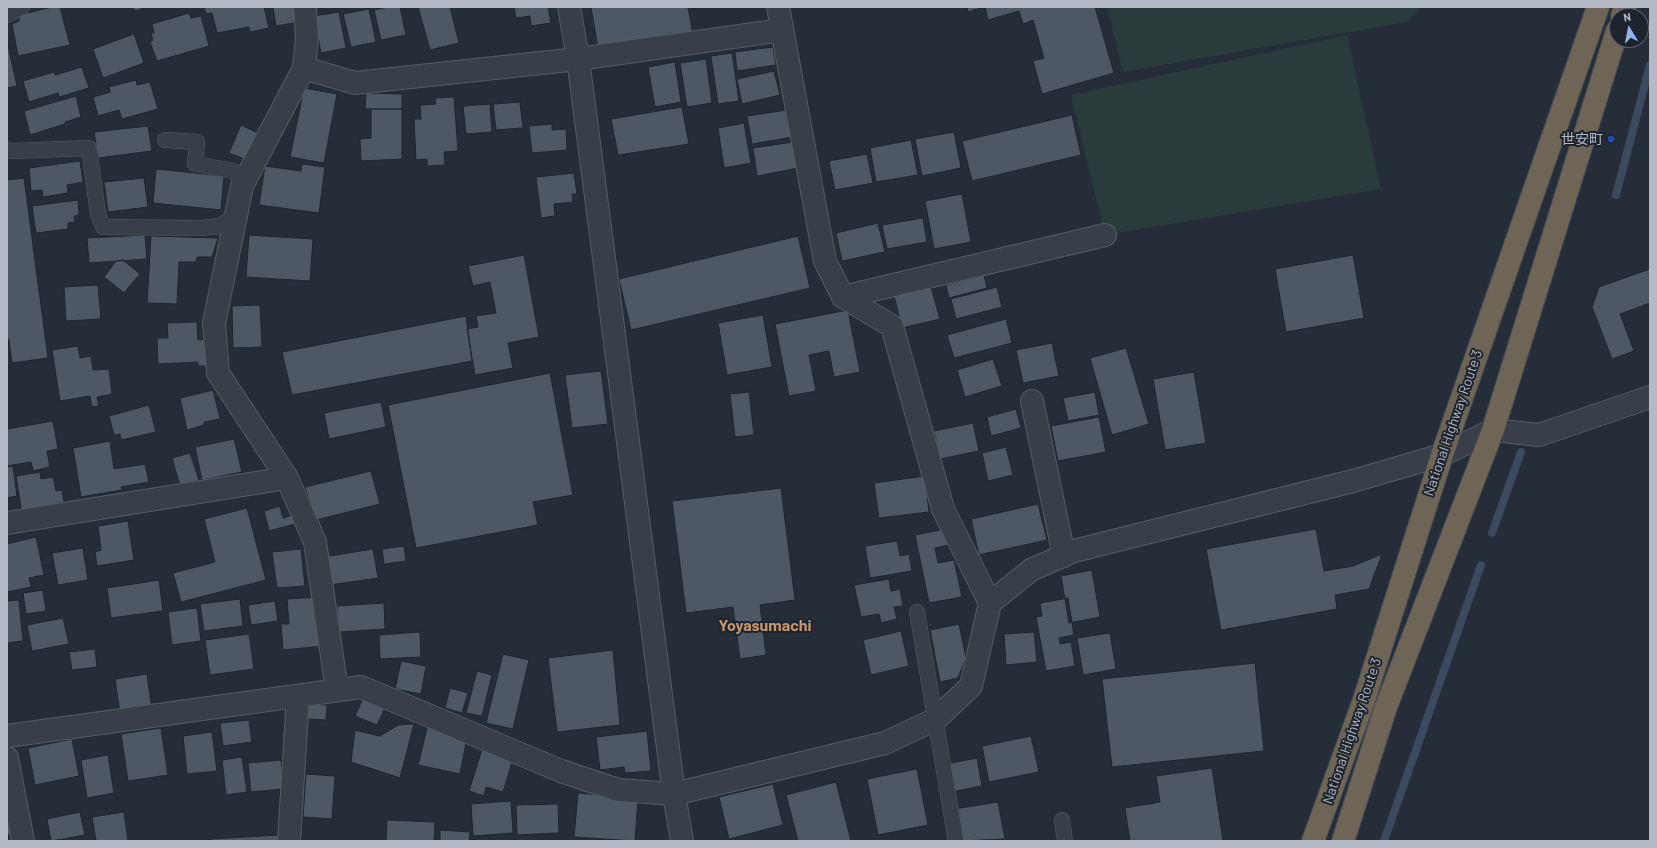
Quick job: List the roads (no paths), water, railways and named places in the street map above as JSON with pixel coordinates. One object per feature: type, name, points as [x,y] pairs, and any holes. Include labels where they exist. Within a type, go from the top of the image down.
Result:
[{"type":"highway","name":"National Highway Route 3","points":[[1313,841],[1364,700],[1442,454],[1598,7]]},
{"type":"highway","name":"National Highway Route 3","points":[[1343,841],[1386,707],[1493,430],[1612,48]]},
{"type":"street","points":[[305,7],[307,38],[304,68],[243,182],[214,323],[218,373],[287,478],[315,542],[337,690]]},
{"type":"street","points":[[568,7],[578,59],[674,794],[682,841]]},
{"type":"street","points":[[778,7],[825,261],[843,297],[892,326],[943,509],[990,603]]},
{"type":"street","points":[[304,68],[355,83],[578,59],[782,30]]},
{"type":"street","points":[[843,297],[1105,235]]},
{"type":"street","points":[[7,736],[361,686],[561,771],[618,790],[674,794],[886,743],[936,719],[971,686],[990,603],[1031,570],[1081,549],[1352,481],[1442,454],[1493,430],[1539,435],[1650,397]]},
{"type":"street","points":[[1032,401],[1064,556]]},
{"type":"street","points":[[7,523],[287,478]]},
{"type":"street","points":[[289,841],[298,696]]},
{"type":"street","points":[[7,758],[24,841]]},
{"type":"lane","points":[[7,15],[22,7]]},
{"type":"lane","points":[[165,140],[197,142],[195,164],[234,171],[243,182]]},
{"type":"lane","points":[[7,150],[19,151],[89,148],[98,214],[103,227],[201,228],[220,226],[236,216]]},
{"type":"lane","points":[[918,612],[956,841]]},
{"type":"lane","points":[[1062,820],[1066,841]]},
{"type":"waterway","points":[[1616,195],[1650,65]]},
{"type":"waterway","points":[[1492,533],[1521,452]]},
{"type":"waterway","points":[[1384,841],[1481,565]]},
{"type":"place","name":"世安町","points":[[1611,139]]},
{"type":"district","name":"Yoyasumachi","points":[[765,626]]}]
